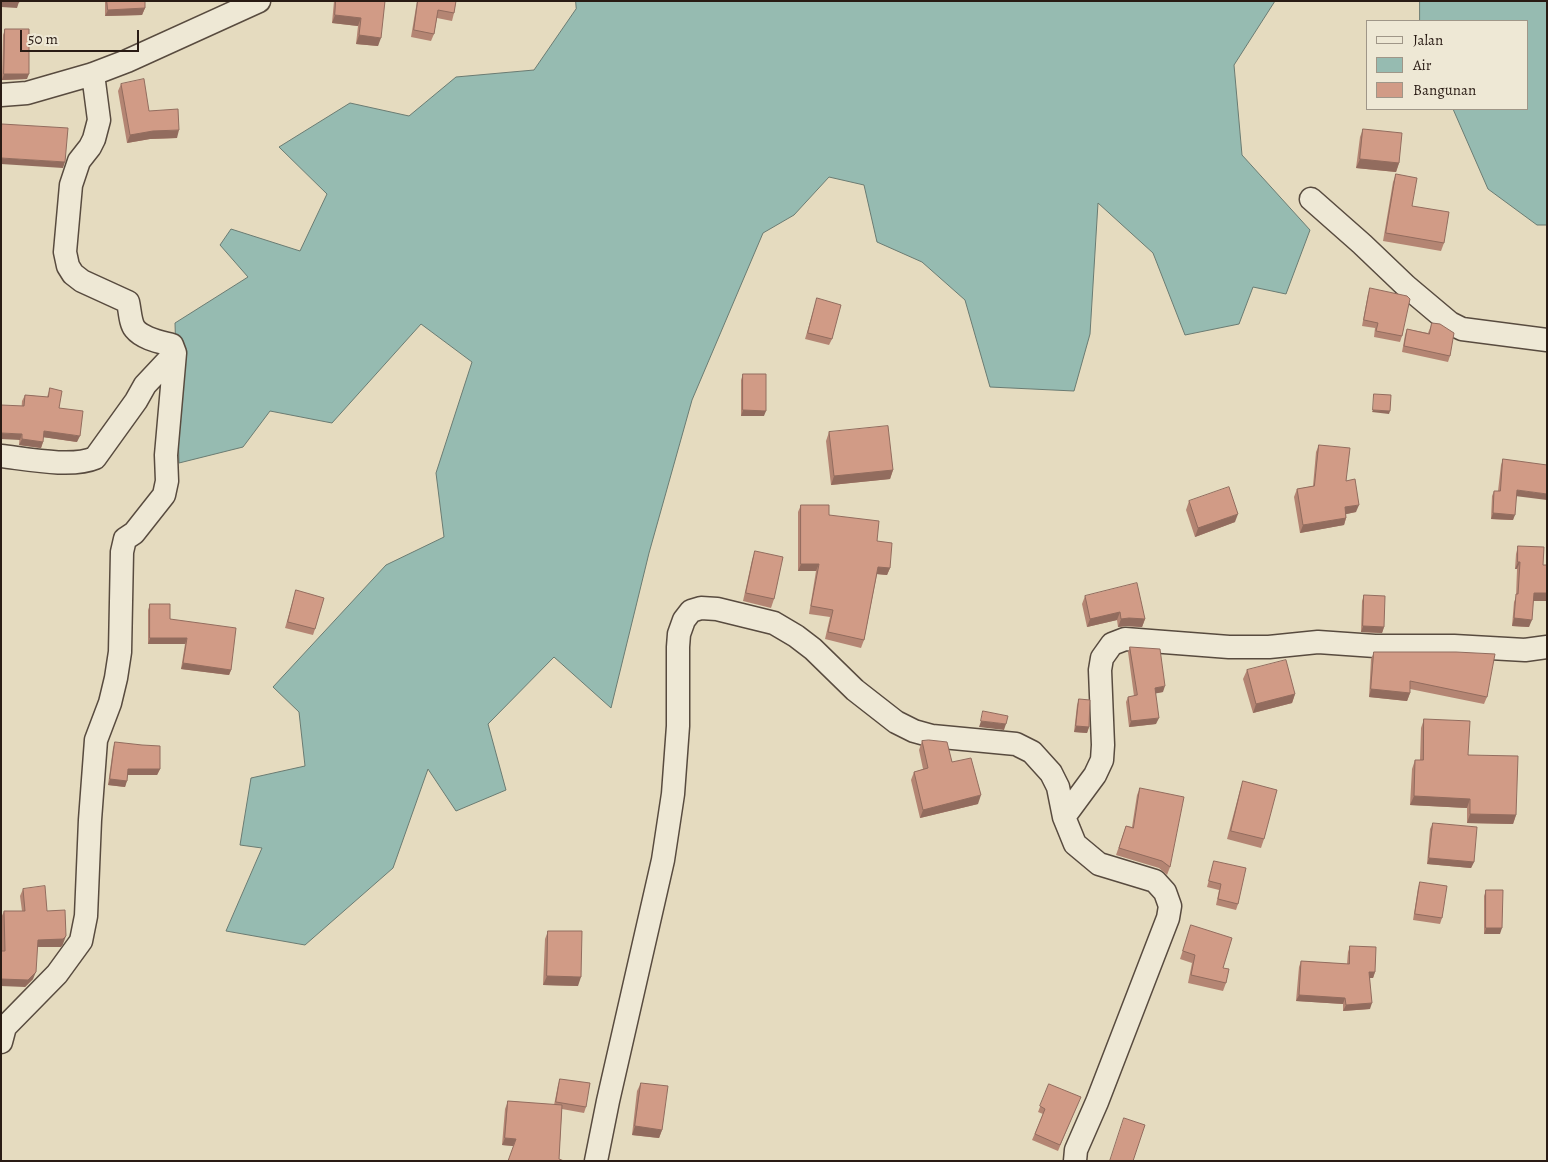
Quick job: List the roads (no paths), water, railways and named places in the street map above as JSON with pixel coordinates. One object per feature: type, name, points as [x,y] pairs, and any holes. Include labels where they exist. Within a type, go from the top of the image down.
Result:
[{"type":"street","points":[[1,95],[27,93],[93,74],[136,57],[259,1]]},
{"type":"street","points":[[1,1042],[4,1027],[56,974],[81,941],[86,916],[96,740],[110,703],[120,652],[122,552],[125,539],[134,533],[164,495],[167,481],[166,455],[175,353],[172,345],[144,336],[134,329],[128,302],[82,281],[73,274],[68,266],[65,252],[71,185],[79,161],[94,139],[99,120],[93,74]]},
{"type":"street","points":[[1311,199],[1406,286],[1450,323],[1462,329],[1547,340]]},
{"type":"street","points":[[1,456],[60,462],[88,461],[95,458],[136,401],[145,385],[175,353]]},
{"type":"street","points":[[596,1161],[663,860],[673,794],[678,726],[679,634],[684,620],[690,611],[701,608],[717,609],[774,623],[813,649],[855,690],[879,709],[896,722],[914,731],[932,736],[1016,744],[1032,752],[1051,773],[1058,787],[1064,817],[1076,844],[1099,864],[1155,881],[1165,892],[1170,906],[1168,918],[1097,1102],[1076,1150],[1075,1161]]},
{"type":"street","points":[[1064,817],[1095,775],[1102,760],[1100,670],[1102,658],[1112,644],[1125,639],[1229,647],[1269,647],[1318,642],[1375,646],[1454,646],[1525,650],[1547,647]]},
{"type":"water","points":[[576,1],[1275,1],[1234,65],[1242,155],[1310,230],[1286,294],[1253,287],[1239,324],[1185,335],[1153,253],[1098,203],[1090,334],[1074,391],[990,387],[965,300],[922,262],[877,242],[864,185],[829,177],[794,215],[763,233],[692,400],[649,553],[611,708],[554,657],[488,724],[506,790],[456,811],[428,769],[393,868],[305,945],[226,931],[262,848],[240,845],[251,778],[305,766],[299,712],[273,687],[386,565],[444,537],[436,473],[472,362],[421,324],[332,423],[270,411],[243,447],[179,463],[175,323],[248,277],[220,245],[231,229],[300,251],[327,194],[279,147],[350,103],[409,116],[456,77],[534,70],[576,9]]},
{"type":"water","points":[[1420,1],[1547,1],[1547,225],[1537,225],[1488,189],[1453,110],[1528,110],[1528,20],[1420,20]]}]
